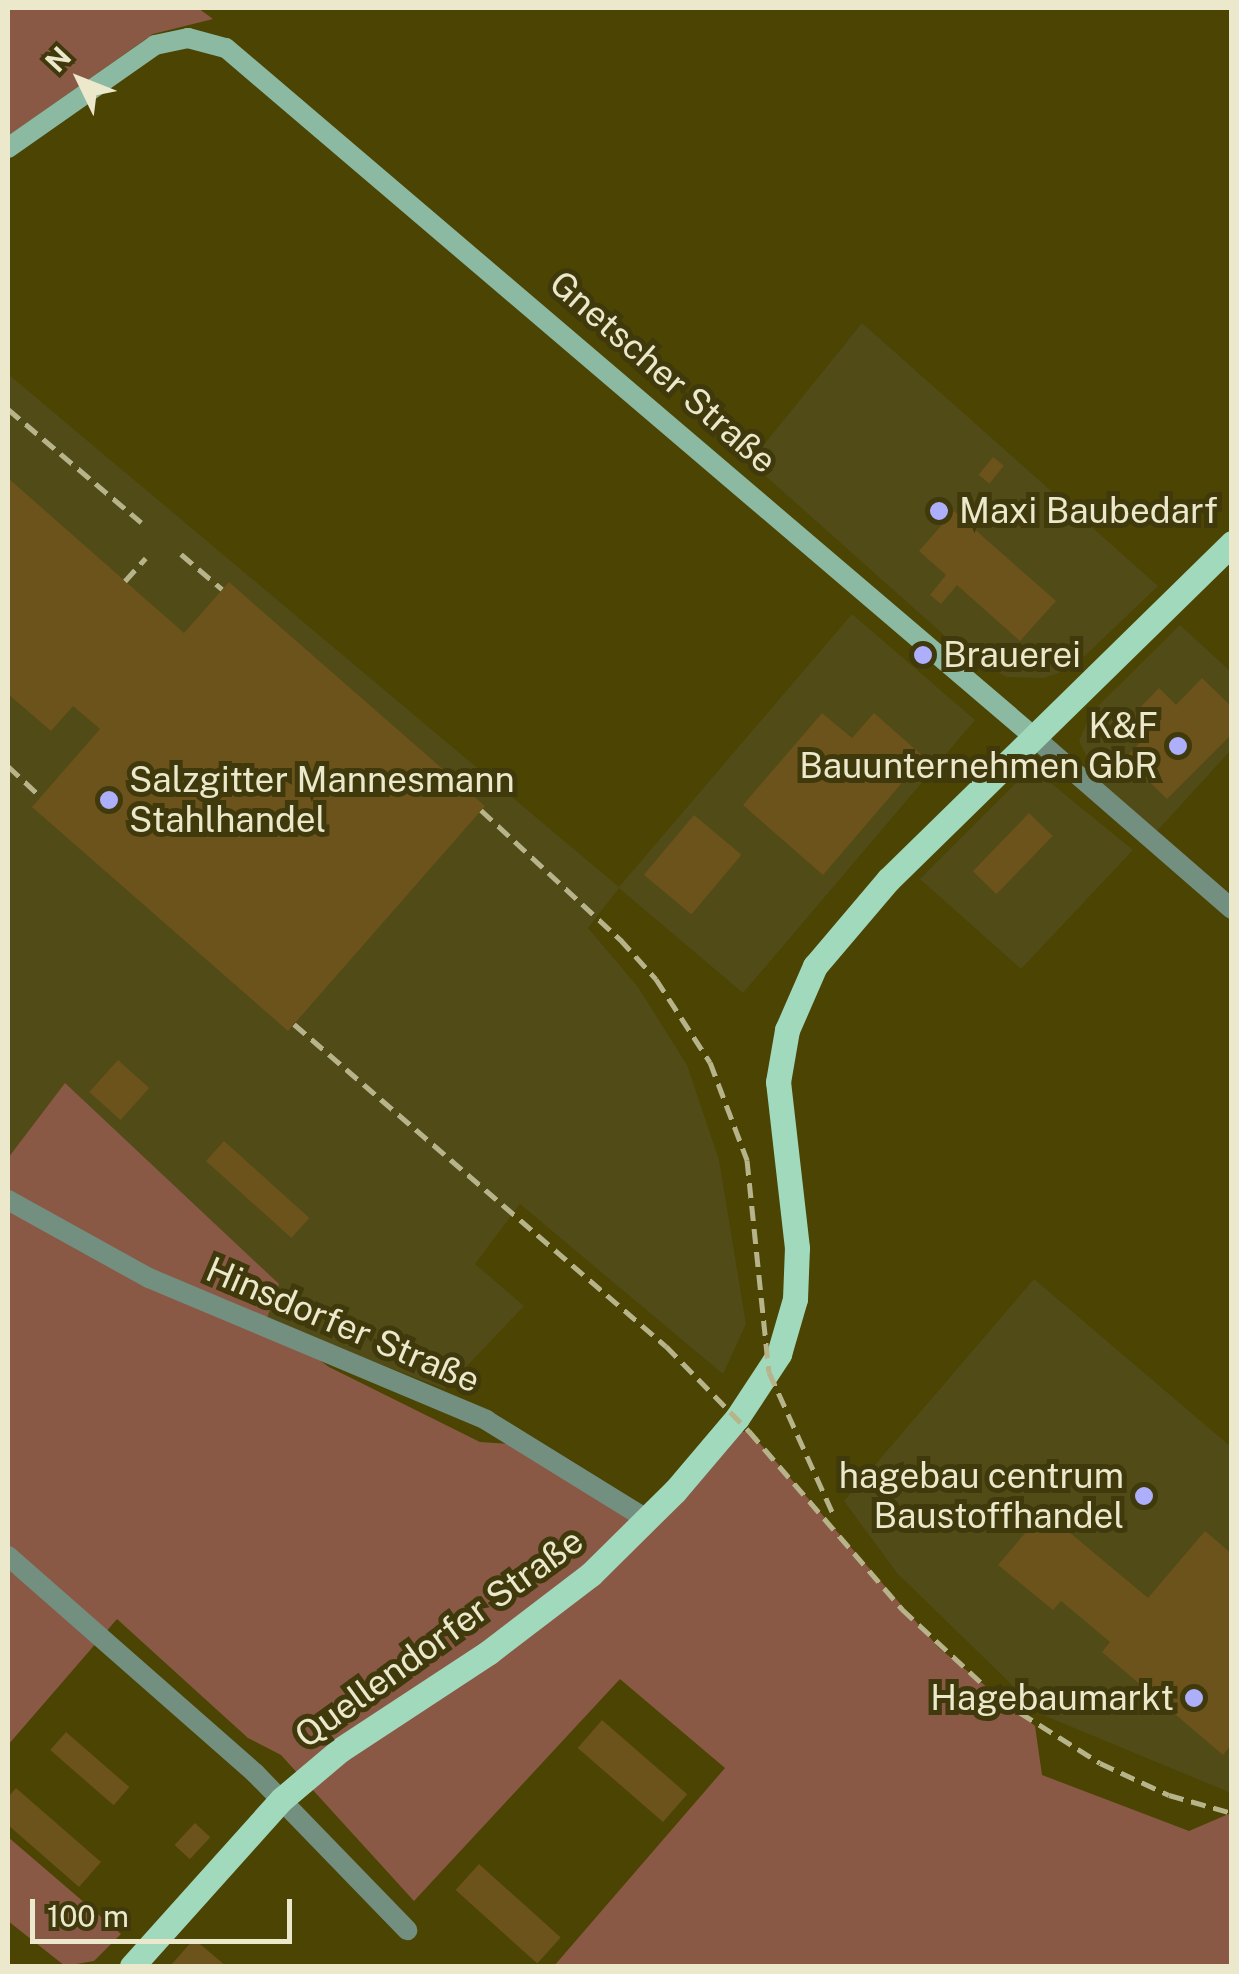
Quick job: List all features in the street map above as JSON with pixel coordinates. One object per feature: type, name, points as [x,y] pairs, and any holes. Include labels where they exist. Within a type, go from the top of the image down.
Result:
[{"type":"main road","name":"Gnetscher Straße","points":[[8,148],[156,45],[188,38],[226,48],[1034,738]]},
{"type":"main road","points":[[1034,738],[1232,543]]},
{"type":"main road","name":"Quellendorfer Straße","points":[[132,1966],[282,1799],[366,1732],[534,1620],[648,1520],[753,1396],[792,1320],[798,1264],[778,1082],[787,1030],[804,986],[858,912],[1034,738]]},
{"type":"street","points":[[1034,738],[1232,909]]},
{"type":"street","name":"Hinsdorfer Straße","points":[[8,1200],[165,1285],[486,1420],[648,1520]]},
{"type":"street","points":[[8,1556],[282,1799],[407,1930]]},
{"type":"shaded area","points":[[8,8],[198,8],[213,19],[153,34],[8,136]]},
{"type":"shaded area","name":"Maxi Baubedarf","points":[[862,323],[1158,586],[1072,668],[1044,678],[1006,677],[954,644],[750,462]]},
{"type":"shaded area","points":[[8,374],[619,887],[852,614],[975,720],[743,993],[619,888],[588,928],[638,987],[687,1065],[719,1160],[746,1324],[723,1374],[520,1204],[475,1264],[524,1306],[445,1389],[266,1320],[65,1083],[8,1158]]},
{"type":"shaded area","points":[[1180,625],[1231,672],[1231,750],[1157,831],[1083,768],[1089,761],[1079,741],[1091,713]]},
{"type":"shaded area","points":[[1041,775],[1133,850],[1021,969],[920,879],[1021,778]]},
{"type":"shaded area","points":[[65,1083],[279,1284],[266,1321],[329,1367],[480,1442],[511,1444],[628,1517],[737,1433],[749,1431],[939,1648],[1035,1726],[1042,1775],[1189,1831],[1231,1813],[1231,1966],[554,1966],[725,1768],[620,1679],[414,1901],[281,1755],[248,1738],[117,1619],[8,1745],[8,1158]]},
{"type":"shaded area","points":[[1034,1279],[1231,1447],[1231,1793],[1043,1715],[897,1573],[844,1501]]},
{"type":"shaded area","points":[[8,1837],[121,1934],[94,1961],[65,1966],[8,1921]]},
{"type":"building","points":[[993,457],[1004,466],[989,484],[979,475]]},
{"type":"building","points":[[8,478],[184,633],[229,582],[485,806],[288,1031],[32,807],[100,729],[73,706],[51,731],[8,694]]},
{"type":"building","points":[[954,511],[1056,601],[1020,641],[957,585],[941,604],[930,595],[946,575],[919,551]]},
{"type":"building","name":"K&F Bauunternehmen GbR","points":[[1202,678],[1232,707],[1232,734],[1167,799],[1125,758],[1149,733],[1132,716],[1159,688],[1176,705]]},
{"type":"building","points":[[822,713],[852,738],[874,713],[924,757],[823,875],[743,805]]},
{"type":"building","points":[[1029,813],[1053,836],[996,894],[973,871]]},
{"type":"building","points":[[694,815],[741,855],[691,915],[644,875]]},
{"type":"building","points":[[118,1060],[149,1088],[120,1120],[89,1092]]},
{"type":"building","points":[[224,1141],[309,1218],[291,1238],[206,1161]]},
{"type":"building","points":[[393,1332],[430,1364],[421,1375],[384,1343]]},
{"type":"building","points":[[1044,1511],[1148,1598],[1205,1531],[1232,1554],[1232,1744],[1223,1755],[1102,1652],[1110,1642],[1061,1601],[1053,1610],[998,1565]]},
{"type":"building","points":[[602,1720],[687,1794],[663,1822],[578,1748]]},
{"type":"building","points":[[66,1732],[129,1787],[114,1805],[50,1750]]},
{"type":"building","points":[[16,1788],[101,1862],[79,1887],[8,1825],[8,1797]]},
{"type":"building","points":[[195,1823],[210,1837],[190,1859],[175,1845]]},
{"type":"building","points":[[479,1864],[561,1938],[537,1964],[456,1890]]},
{"type":"building","points":[[194,1939],[226,1966],[170,1966]]},
{"type":"railway","points":[[8,409],[141,522]]},
{"type":"railway","points":[[181,554],[222,589]]},
{"type":"railway","points":[[125,581],[146,558]]},
{"type":"railway","points":[[8,766],[41,797]]},
{"type":"railway","points":[[481,810],[620,939],[656,979],[710,1062],[747,1160],[769,1372],[835,1518]]},
{"type":"railway","points":[[294,1024],[666,1346],[749,1431],[902,1609],[1000,1700],[1100,1763],[1169,1795],[1232,1813]]},
{"type":"place","name":"Maxi Baubedarf","points":[[939,511]]},
{"type":"place","name":"Brauerei","points":[[923,655]]},
{"type":"place","name":"K&F Bauunternehmen GbR","points":[[1178,746]]},
{"type":"place","name":"Salzgitter Mannesmann Stahlhandel","points":[[109,800]]},
{"type":"place","name":"hagebau centrum Baustoffhandel","points":[[1144,1496]]},
{"type":"place","name":"Hagebaumarkt","points":[[1194,1698]]}]
